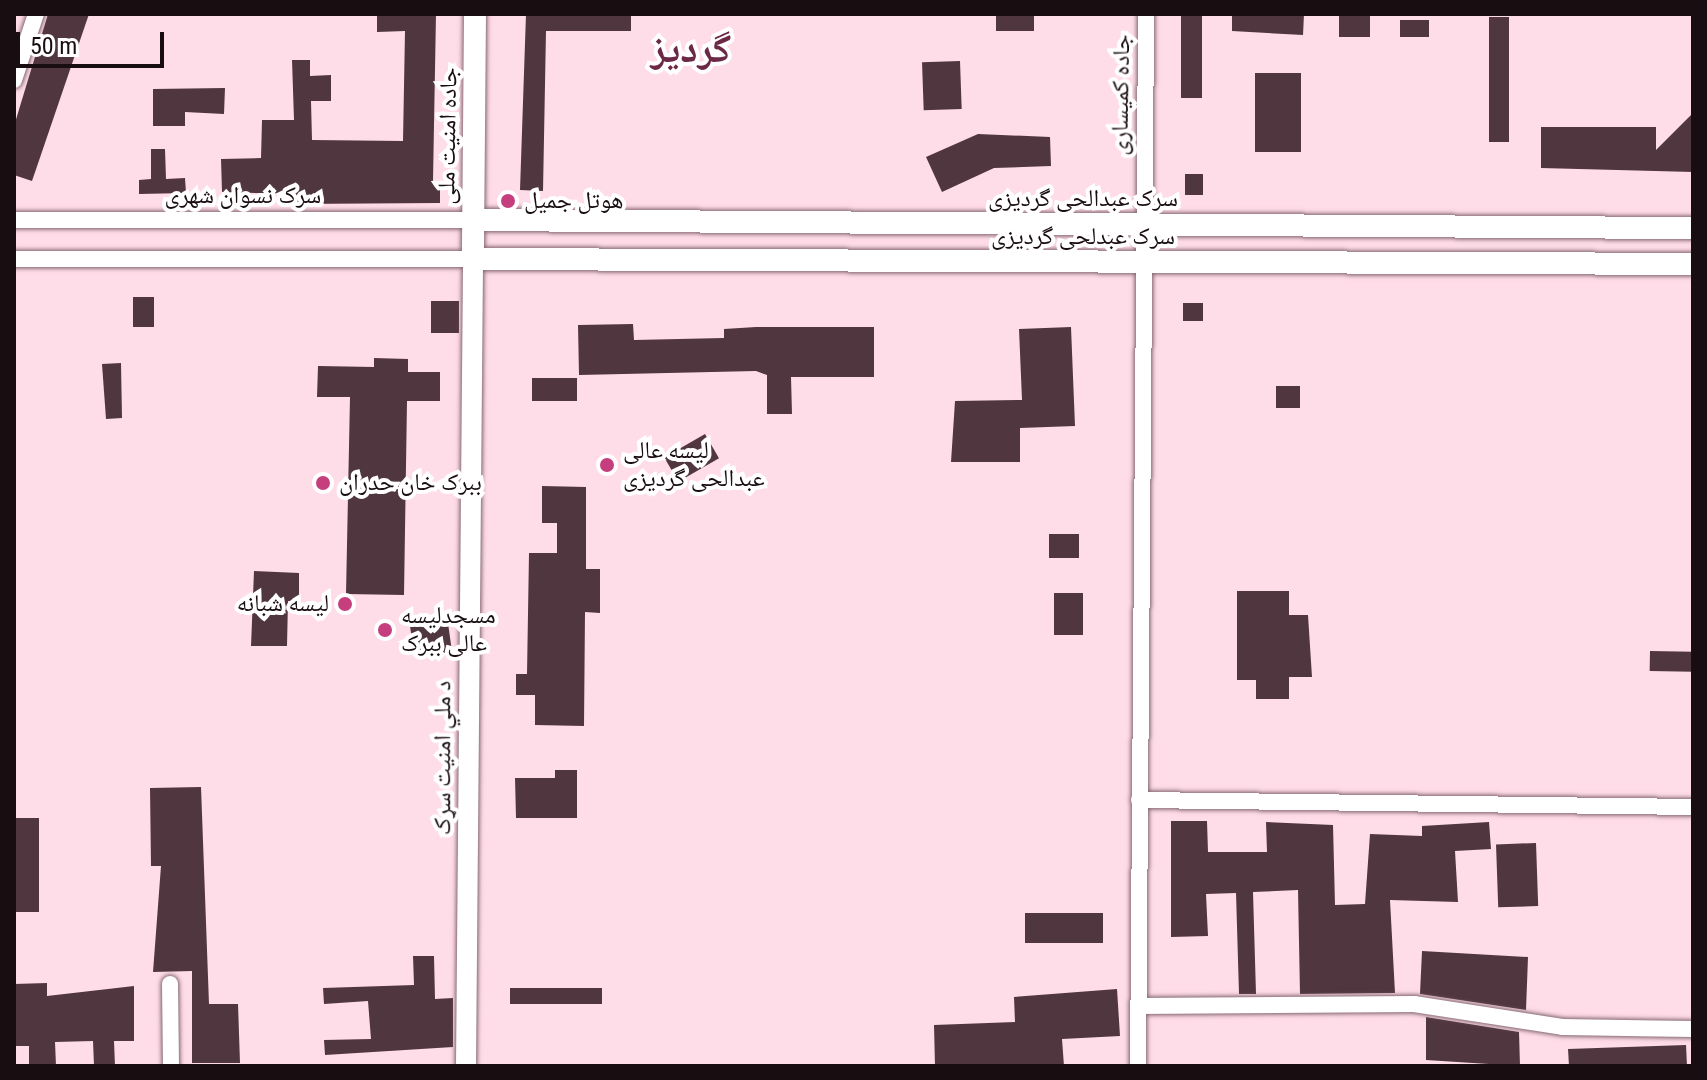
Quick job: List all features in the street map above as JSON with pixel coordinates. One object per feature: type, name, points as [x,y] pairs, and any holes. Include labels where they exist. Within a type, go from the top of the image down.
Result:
[{"type":"main road","name":"جاده امنیت ملی","points":[[473,259],[475,14]]},
{"type":"main road","name":"سرک عبدالحی گردیزی","points":[[473,220],[1693,228]]},
{"type":"main road","name":"سرک عبدلحی گردیزی","points":[[473,259],[1693,264]]},
{"type":"street","points":[[14,80],[36,14]]},
{"type":"street","name":"جاده کمیساری","points":[[1138,1066],[1146,14]]},
{"type":"street","name":"سرک نسوان شهری","points":[[14,220],[473,220]]},
{"type":"street","points":[[14,259],[473,259]]},
{"type":"street","name":"د ملي امنیت سړک","points":[[466,1066],[473,259]]},
{"type":"street","points":[[1139,800],[1693,807]]},
{"type":"street","points":[[170,984],[171,1066]]},
{"type":"street","points":[[1138,1006],[1414,1004],[1562,1027],[1693,1029]]},
{"type":"building","points":[[48,14],[89,14],[32,181],[14,175],[14,126]]},
{"type":"building","points":[[377,14],[436,14],[433,181],[440,181],[440,203],[295,204],[295,194],[222,192],[221,159],[261,158],[262,120],[294,120],[292,60],[310,60],[310,76],[331,75],[331,101],[311,101],[312,140],[403,141],[405,31],[377,32]]},
{"type":"building","points":[[526,14],[631,14],[631,31],[546,31],[543,191],[520,190]]},
{"type":"building","points":[[996,14],[1034,14],[1034,31],[996,31]]},
{"type":"building","points":[[1181,14],[1202,14],[1202,98],[1181,98]]},
{"type":"building","points":[[1232,14],[1304,14],[1303,35],[1232,31]]},
{"type":"building","points":[[1339,14],[1370,14],[1370,37],[1339,37]]},
{"type":"building","points":[[1489,17],[1509,17],[1509,142],[1489,142]]},
{"type":"building","points":[[1400,20],[1429,20],[1429,37],[1400,37]]},
{"type":"building","points":[[960,61],[962,109],[924,110],[922,62]]},
{"type":"building","points":[[1255,73],[1301,73],[1301,152],[1255,152]]},
{"type":"building","points":[[225,88],[224,114],[185,112],[185,126],[153,126],[153,89]]},
{"type":"building","points":[[1693,113],[1693,172],[1541,168],[1541,127],[1656,127],[1656,150]]},
{"type":"building","points":[[978,134],[1050,137],[1051,166],[994,168],[942,192],[926,157]]},
{"type":"building","points":[[151,149],[165,149],[166,179],[185,178],[186,193],[139,194],[139,180],[151,179]]},
{"type":"building","points":[[1185,174],[1203,174],[1203,195],[1185,195]]},
{"type":"building","points":[[133,297],[154,297],[154,327],[133,327]]},
{"type":"building","points":[[431,301],[459,301],[459,333],[431,333]]},
{"type":"building","points":[[1183,303],[1203,303],[1203,321],[1183,321]]},
{"type":"building","points":[[633,324],[634,340],[724,338],[724,329],[756,327],[874,327],[874,377],[791,377],[792,414],[767,414],[767,375],[756,371],[579,375],[578,325]]},
{"type":"building","points":[[1071,327],[1075,426],[1020,428],[1020,462],[951,462],[955,401],[1022,400],[1019,329]]},
{"type":"building","points":[[374,358],[408,359],[408,372],[440,372],[440,401],[407,401],[404,595],[346,594],[350,397],[317,397],[318,366],[374,367]]},
{"type":"building","points":[[121,363],[122,418],[106,419],[102,364]]},
{"type":"building","points":[[532,378],[577,378],[577,401],[532,401]]},
{"type":"building","points":[[1276,386],[1300,386],[1300,408],[1276,408]]},
{"type":"building","points":[[705,434],[719,458],[678,482],[664,457]]},
{"type":"building","points":[[542,486],[586,487],[586,569],[600,569],[600,613],[585,612],[584,726],[535,725],[535,695],[516,695],[516,674],[527,674],[529,553],[557,553],[557,523],[542,523]]},
{"type":"building","points":[[1049,534],[1079,534],[1079,558],[1049,558]]},
{"type":"building","points":[[254,571],[299,573],[299,601],[288,601],[287,646],[251,646]]},
{"type":"building","points":[[1237,591],[1289,591],[1289,615],[1308,615],[1312,677],[1289,677],[1289,699],[1256,699],[1256,680],[1237,680]]},
{"type":"building","points":[[1054,593],[1083,593],[1083,635],[1054,635]]},
{"type":"building","points":[[447,616],[452,652],[414,657],[409,621]]},
{"type":"building","points":[[1650,651],[1693,652],[1693,672],[1650,671]]},
{"type":"building","points":[[555,770],[577,770],[577,818],[516,818],[515,778],[555,778]]},
{"type":"building","points":[[201,787],[209,1004],[238,1004],[240,1063],[192,1063],[192,971],[153,972],[161,866],[151,866],[150,788]]},
{"type":"building","points":[[14,818],[39,818],[39,912],[14,912]]},
{"type":"building","points":[[1171,821],[1207,821],[1208,852],[1267,852],[1266,822],[1333,825],[1335,905],[1365,904],[1370,834],[1422,836],[1422,826],[1489,822],[1491,849],[1455,851],[1458,902],[1390,900],[1395,993],[1300,994],[1298,890],[1253,892],[1256,994],[1239,994],[1236,893],[1206,894],[1208,936],[1171,937]]},
{"type":"building","points":[[1536,843],[1538,906],[1498,907],[1496,844]]},
{"type":"building","points":[[1025,913],[1103,913],[1103,943],[1025,943]]},
{"type":"building","points":[[1422,951],[1528,957],[1526,1010],[1420,994]]},
{"type":"building","points":[[413,956],[434,956],[435,999],[453,998],[453,1047],[325,1055],[324,1040],[371,1039],[368,1001],[324,1004],[323,988],[414,985]]},
{"type":"building","points":[[47,983],[47,996],[134,986],[134,1041],[114,1041],[115,1066],[94,1066],[93,1041],[55,1042],[56,1066],[29,1066],[29,1046],[14,1046],[14,984]]},
{"type":"building","points":[[510,988],[602,988],[602,1004],[510,1004]]},
{"type":"building","points":[[1117,989],[1120,1036],[1062,1039],[1064,1066],[935,1066],[934,1025],[1015,1022],[1014,997]]},
{"type":"building","points":[[1426,1017],[1519,1032],[1520,1066],[1426,1060]]},
{"type":"building","points":[[1686,1045],[1687,1066],[1569,1066],[1568,1049]]},
{"type":"place","name":"هوتل جمیل","points":[[508,201]]},
{"type":"place","name":"لیسه عالی عبدالحی گردیزی","points":[[607,465]]},
{"type":"place","name":"ببرک خان حدران","points":[[323,483]]},
{"type":"place","name":"لیسه شبانه","points":[[345,604]]},
{"type":"place","name":"مسجدلیسه عالی ببرک","points":[[385,630]]},
{"type":"district","name":"گردیز","points":[[691,49]]}]
